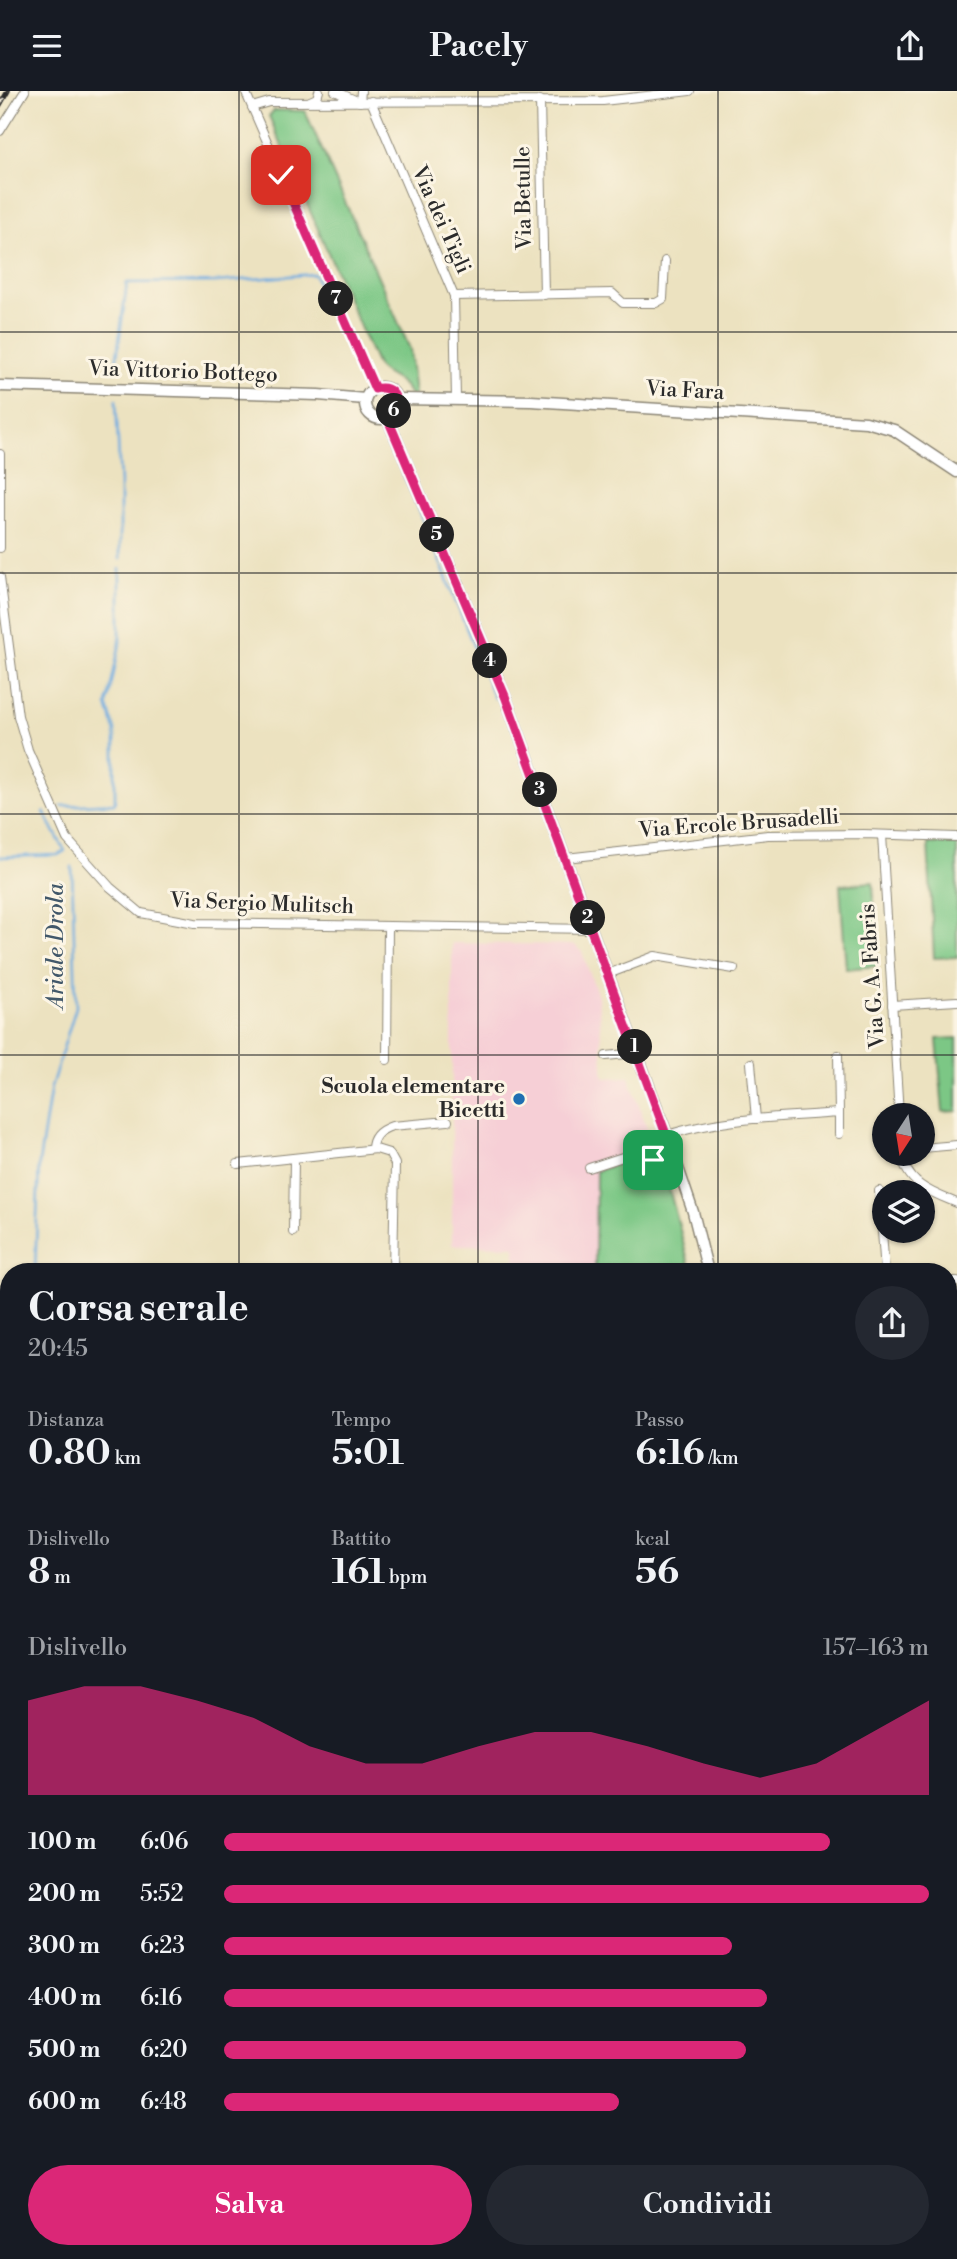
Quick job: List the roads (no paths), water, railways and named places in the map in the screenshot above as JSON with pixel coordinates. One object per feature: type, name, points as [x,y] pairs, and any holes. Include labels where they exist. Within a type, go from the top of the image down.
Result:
[{"type":"street","points":[[0,131],[25,91]]},
{"type":"street","points":[[245,91],[375,389]]},
{"type":"street","points":[[304,102],[317,98],[319,91]]},
{"type":"street","points":[[335,91],[360,103]]},
{"type":"street","points":[[360,103],[361,91]]},
{"type":"street","points":[[464,91],[464,101]]},
{"type":"street","points":[[252,107],[265,103],[360,103],[410,96],[464,101],[604,101],[690,91]]},
{"type":"street","name":"Via Betulle","points":[[540,100],[544,295]]},
{"type":"street","name":"Via dei Tigli","points":[[371,101],[454,296],[456,399]]},
{"type":"street","points":[[454,296],[612,293],[623,303],[661,302],[664,261]]},
{"type":"street","name":"Via Vittorio Bottego","points":[[0,386],[318,395],[365,399]]},
{"type":"street","points":[[385,388],[394,394],[396,399],[396,408],[387,417],[377,418],[369,413],[365,399],[375,389],[385,388]]},
{"type":"street","name":"Via Fara","points":[[396,399],[531,401],[866,422],[894,431],[957,472]]},
{"type":"street","points":[[387,417],[505,696],[566,857],[667,1135],[693,1212],[706,1263]]},
{"type":"street","points":[[0,454],[0,548]]},
{"type":"street","name":"Via Sergio Mulitsch","points":[[0,577],[19,716],[28,750],[67,838],[110,887],[141,913],[195,923],[592,929]]},
{"type":"street","name":"Via Ercole Brusadelli","points":[[566,857],[768,835],[957,837]]},
{"type":"street","name":"Via G. A. Fabris","points":[[882,835],[899,1103]]},
{"type":"street","points":[[387,1060],[388,926]]},
{"type":"street","points":[[608,974],[654,956],[734,969]]},
{"type":"street","points":[[892,1005],[957,1001]]},
{"type":"street","points":[[606,1056],[637,1053]]},
{"type":"street","points":[[838,1055],[839,1134]]},
{"type":"street","points":[[751,1063],[756,1119]]},
{"type":"street","points":[[667,1135],[720,1121],[800,1114],[839,1114]]},
{"type":"street","points":[[372,1150],[374,1138],[384,1128],[448,1121]]},
{"type":"street","points":[[935,1147],[957,1145]]},
{"type":"street","points":[[589,1168],[647,1149],[653,1160],[661,1161],[674,1156]]},
{"type":"street","points":[[238,1164],[372,1150],[389,1153],[395,1164],[393,1263]]},
{"type":"street","points":[[293,1232],[294,1158]]},
{"type":"street","points":[[904,1166],[917,1183],[931,1193],[957,1203]]},
{"type":"street","points":[[883,1243],[884,1263]]},
{"type":"waterway","points":[[115,371],[127,283],[216,282],[314,274],[356,366]]},
{"type":"waterway","points":[[116,400],[120,559]]},
{"type":"waterway","points":[[391,446],[494,698]]},
{"type":"waterway","points":[[62,806],[115,803],[115,730],[107,705],[120,643],[120,569]]},
{"type":"waterway","points":[[0,857],[58,855],[65,851],[44,812]]},
{"type":"waterway","name":"Ariale Drola","points":[[35,1263],[39,1163],[51,1087],[76,1007],[72,867]]},
{"type":"railway","points":[[0,105],[8,91]]},
{"type":"place","name":"Scuola elementare Bicetti","points":[[519,1099]]}]
